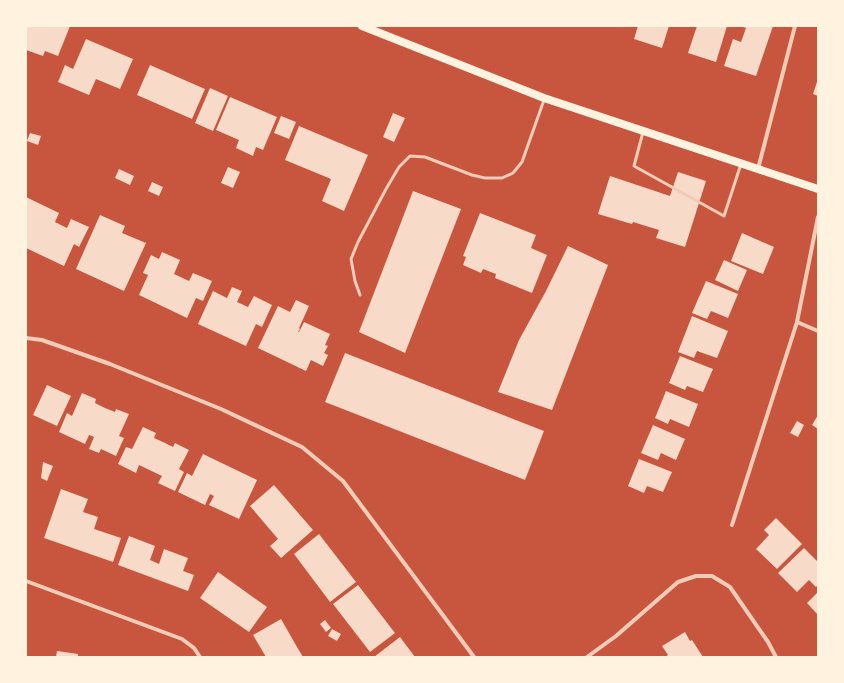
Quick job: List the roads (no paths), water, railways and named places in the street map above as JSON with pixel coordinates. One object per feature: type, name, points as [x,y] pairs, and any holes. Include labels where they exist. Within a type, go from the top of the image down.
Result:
[{"type":"main road","points":[[362,26],[544,98],[818,189]]},
{"type":"street","points":[[758,170],[796,26]]},
{"type":"street","points":[[732,525],[797,322],[818,217]]},
{"type":"street","points":[[797,322],[818,331]]},
{"type":"street","points":[[26,338],[42,340],[110,364],[221,409],[302,447],[343,481],[474,657]]},
{"type":"street","points":[[586,657],[616,636],[678,582],[696,576],[712,576],[730,587],[768,642],[776,657]]},
{"type":"street","points":[[26,581],[182,639],[194,648],[200,657]]},
{"type":"lane","points":[[360,295],[355,281],[351,259],[358,242],[399,167],[410,156],[425,157],[465,173],[485,178],[502,178],[513,173],[522,162],[544,98]]},
{"type":"lane","points":[[643,132],[634,166],[724,216],[741,164]]}]
